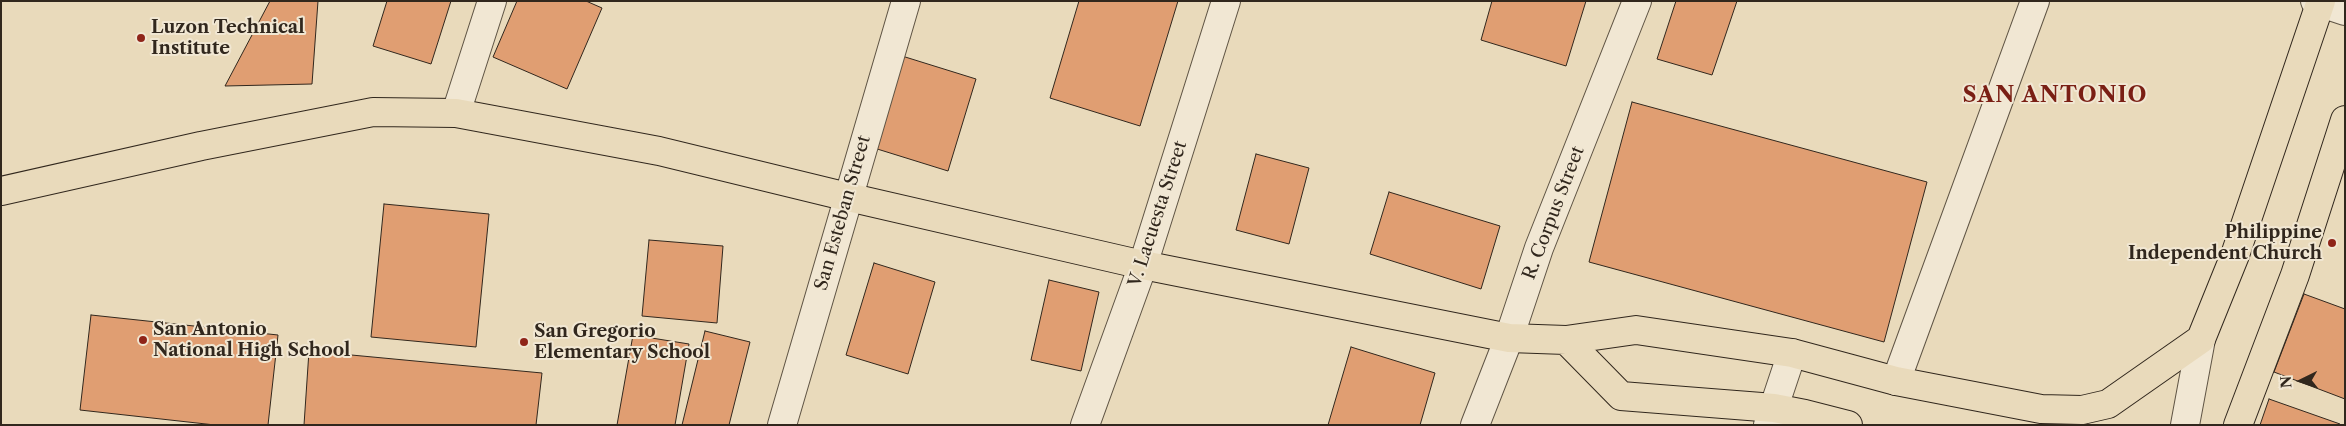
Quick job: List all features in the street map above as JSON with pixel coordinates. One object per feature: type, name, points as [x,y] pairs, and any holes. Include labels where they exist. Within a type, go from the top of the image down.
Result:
[{"type":"main road","points":[[1,191],[201,146],[372,112],[456,114],[659,151],[1143,265],[1509,338],[1566,340],[1636,330],[1792,353],[2040,417],[2108,404],[2201,339],[2235,255],[2326,4]]},
{"type":"main road","points":[[2238,425],[2295,275],[2345,120]]},
{"type":"main road","points":[[1566,340],[1621,396],[1771,417],[1805,414],[1848,425]]},
{"type":"street","points":[[456,114],[492,1]]},
{"type":"street","name":"San Esteban Street","points":[[782,425],[906,1]]},
{"type":"street","name":"V. Lacuesta Street","points":[[1084,425],[1143,265],[1226,1]]},
{"type":"street","name":"R. Corpus Street","points":[[1475,425],[1509,338],[1539,248],[1637,1]]},
{"type":"street","points":[[1896,381],[2035,1]]},
{"type":"street","points":[[2185,425],[2201,339]]},
{"type":"street","points":[[1771,417],[1792,353]]},
{"type":"building","points":[[270,1],[318,1],[312,84],[225,86]]},
{"type":"building","points":[[387,1],[451,1],[431,64],[373,46]]},
{"type":"building","points":[[517,1],[586,1],[602,8],[567,89],[493,57]]},
{"type":"building","points":[[1079,1],[1178,1],[1140,126],[1050,98]]},
{"type":"building","points":[[1492,1],[1586,1],[1566,66],[1481,40]]},
{"type":"building","points":[[1676,1],[1737,1],[1712,75],[1657,59]]},
{"type":"building","points":[[902,56],[976,79],[948,171],[874,148]]},
{"type":"building","points":[[1632,102],[1927,182],[1884,342],[1589,262]]},
{"type":"building","points":[[1256,154],[1309,168],[1289,244],[1236,230]]},
{"type":"building","points":[[1389,192],[1500,226],[1481,289],[1370,254]]},
{"type":"building","points":[[384,204],[489,214],[476,347],[371,337]]},
{"type":"building","points":[[649,240],[723,246],[717,323],[642,316]]},
{"type":"building","points":[[874,263],[935,282],[908,374],[846,355]]},
{"type":"building","points":[[1049,280],[1099,292],[1081,371],[1031,360]]},
{"type":"building","points":[[2304,294],[2345,309],[2345,399],[2274,372]]},
{"type":"building","points":[[91,315],[278,335],[268,425],[215,425],[80,410]]},
{"type":"building","points":[[705,331],[750,342],[729,425],[682,425]]},
{"type":"building","points":[[633,335],[689,344],[675,425],[617,425]]},
{"type":"building","points":[[1351,347],[1435,373],[1420,425],[1328,425]]},
{"type":"building","points":[[309,351],[542,373],[536,425],[304,425]]},
{"type":"building","points":[[2269,399],[2340,424],[2260,425]]},
{"type":"place","name":"Luzon Technical Institute","points":[[141,38]]},
{"type":"place","name":"Philippine Independent Church","points":[[2332,243]]},
{"type":"place","name":"San Antonio National High School","points":[[143,340]]},
{"type":"place","name":"San Gregorio Elementary School","points":[[524,342]]},
{"type":"district","name":"SAN ANTONIO","points":[[2055,96]]}]
